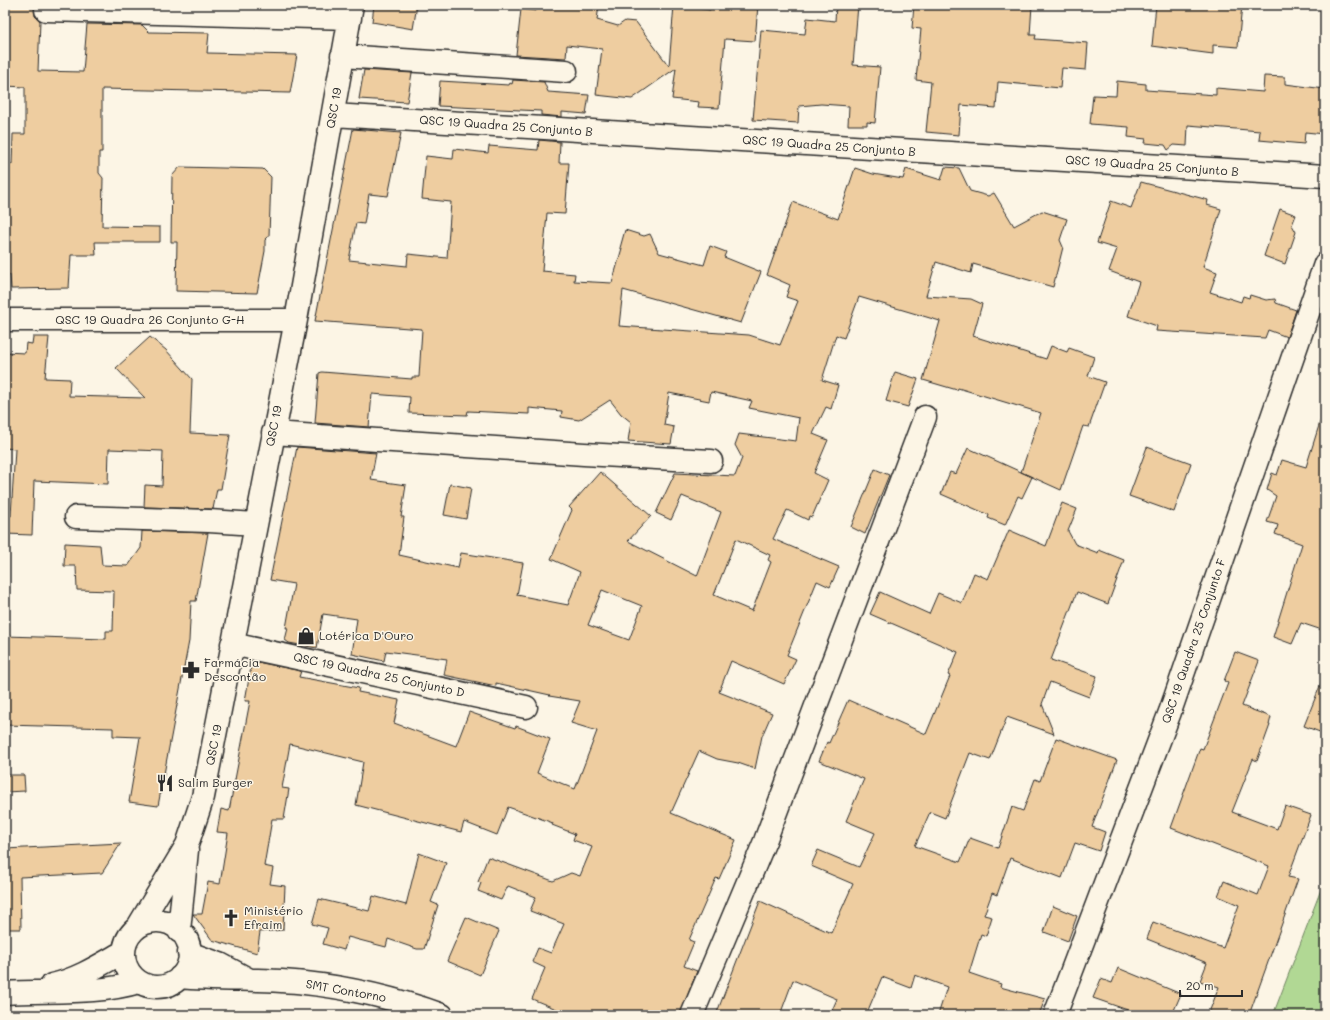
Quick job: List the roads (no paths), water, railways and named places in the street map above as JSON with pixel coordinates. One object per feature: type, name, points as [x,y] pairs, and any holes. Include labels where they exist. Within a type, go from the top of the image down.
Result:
[{"type":"street","points":[[46,10],[351,11]]},
{"type":"street","name":"QSC 19","points":[[139,925],[187,845],[203,797],[296,320],[351,11]]},
{"type":"street","points":[[342,56],[566,71]]},
{"type":"street","name":"QSC 19 Quadra 25 Conjunto B","points":[[333,115],[1325,176]]},
{"type":"street","name":"QSC 19 Quadra 25 Conjunto F","points":[[1055,1015],[1170,712],[1325,264]]},
{"type":"street","name":"QSC 19 Quadra 26 Conjunto G-H","points":[[5,320],[296,320]]},
{"type":"street","points":[[692,1015],[765,841],[925,417]]},
{"type":"street","points":[[273,433],[711,461]]},
{"type":"street","points":[[76,517],[256,524]]},
{"type":"street","name":"QSC 19 Quadra 25 Conjunto D","points":[[232,644],[526,707]]},
{"type":"street","name":"QSC 19","points":[[179,931],[187,845]]},
{"type":"street","points":[[5,993],[30,991],[87,991],[117,988],[139,982],[157,987],[167,985],[180,977],[185,971],[189,953],[187,942],[179,931],[169,924],[161,921],[150,921],[139,925],[131,932],[123,952],[127,969],[139,982]]},
{"type":"street","points":[[30,991],[65,982],[89,971],[123,952]]},
{"type":"street","name":"SMT Contorno","points":[[189,953],[220,964],[249,980]]},
{"type":"street","name":"SMT Contorno","points":[[180,977],[214,980],[304,983],[361,992],[396,1000],[442,1015]]},
{"type":"place","name":"Lotérica D'Ouro","points":[[306,636]]},
{"type":"place","name":"Farmácia Descontão","points":[[191,670]]},
{"type":"place","name":"Salim Burger","points":[[165,783]]},
{"type":"place","name":"Ministério Efraim","points":[[231,918]]}]
